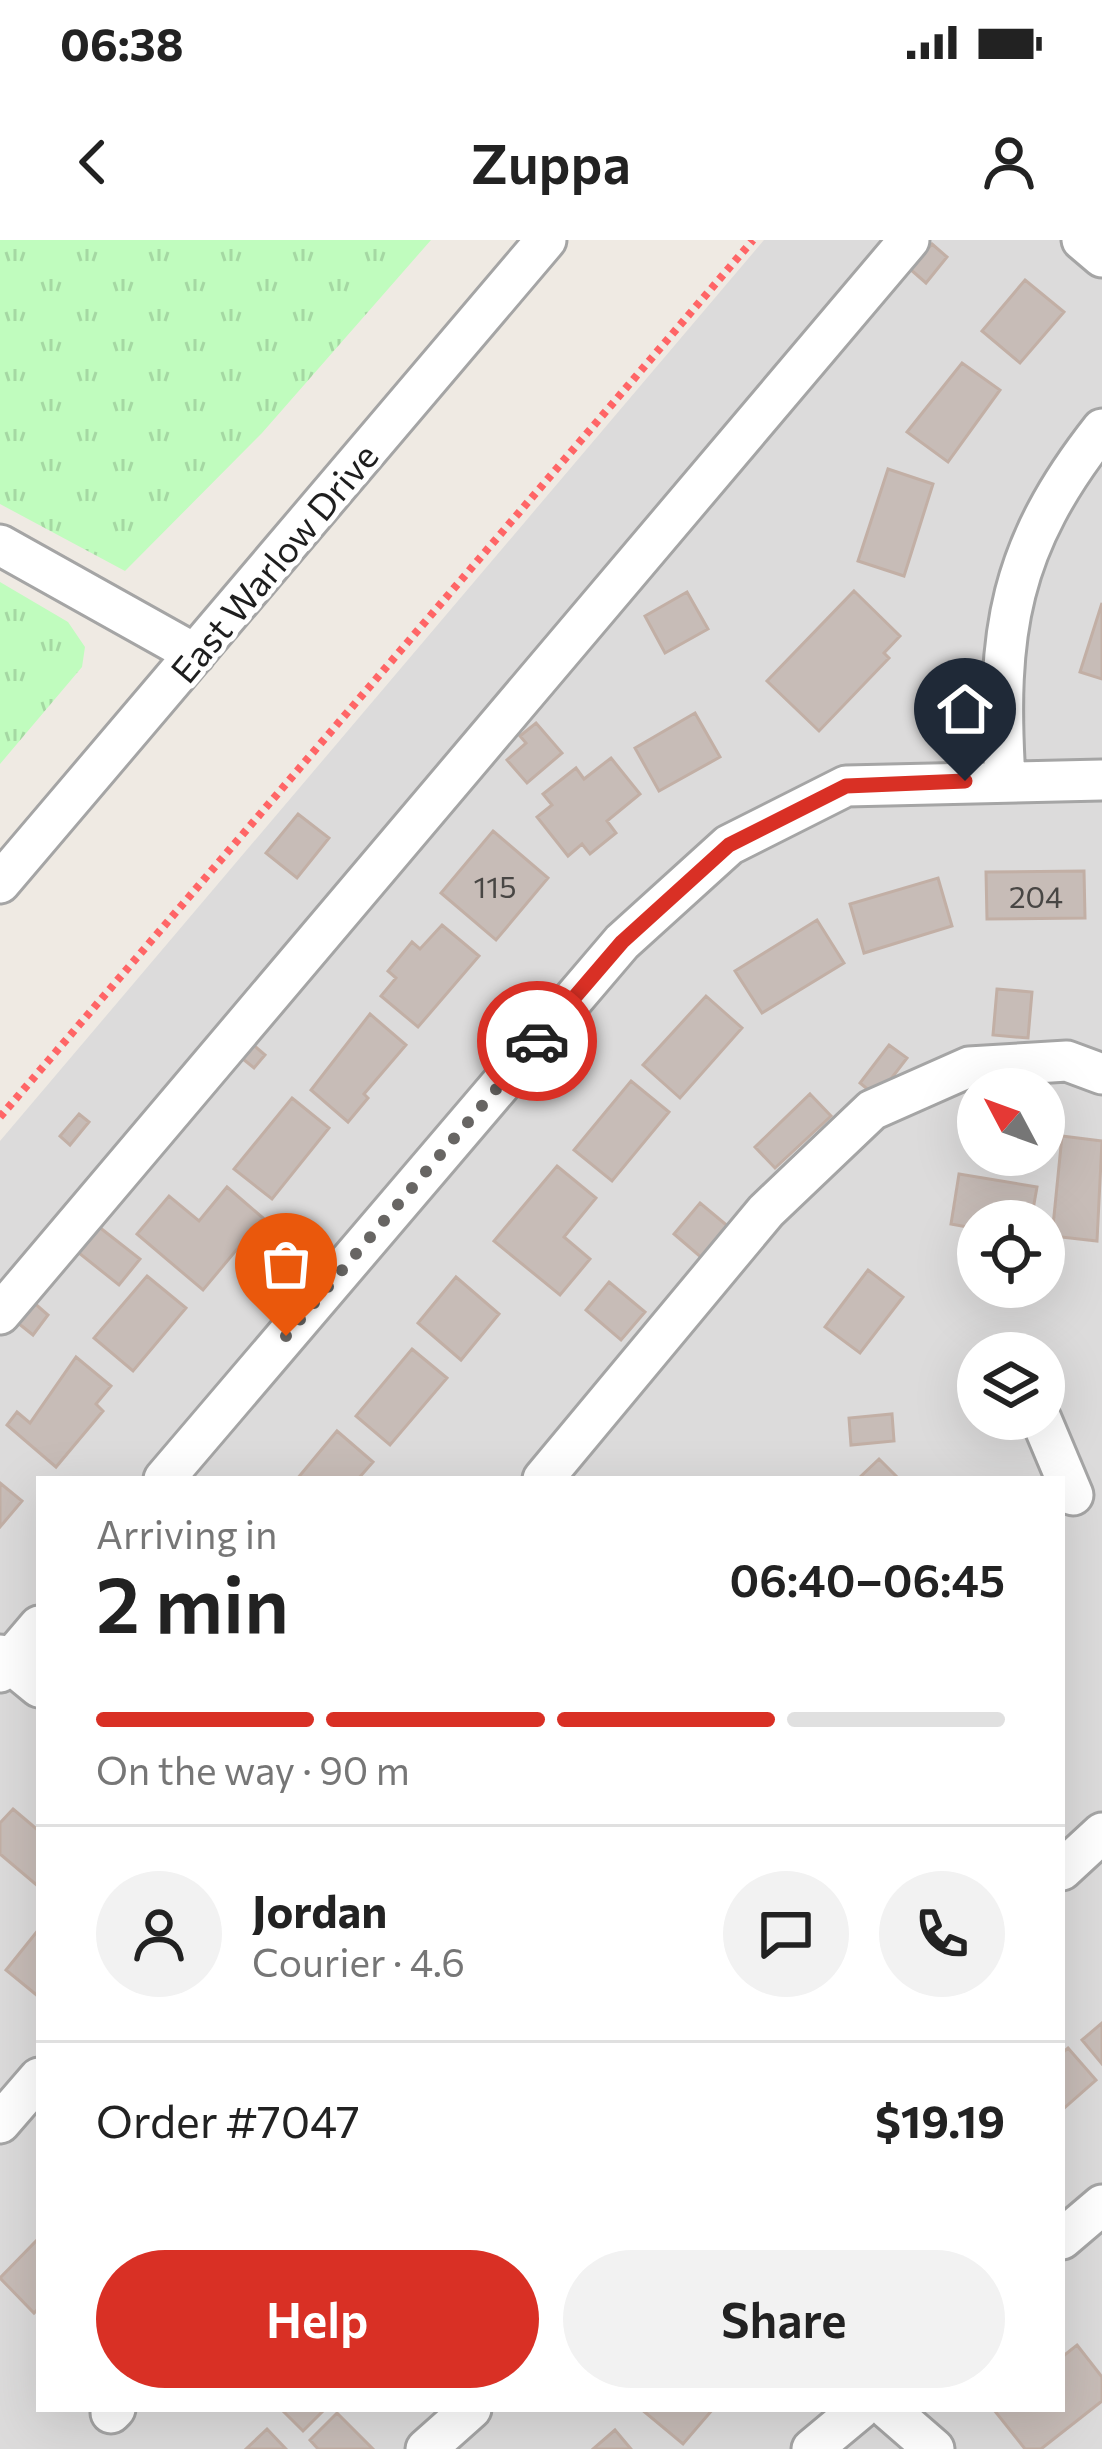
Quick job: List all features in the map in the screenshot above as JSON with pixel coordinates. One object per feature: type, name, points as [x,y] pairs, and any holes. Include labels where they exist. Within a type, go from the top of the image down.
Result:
[{"type":"street","name":"East Warlow Drive","points":[[0,883],[546,240]]},
{"type":"street","points":[[0,1314],[909,240]]},
{"type":"street","points":[[1082,240],[1102,257]]},
{"type":"street","points":[[1005,779],[999,684],[1017,575],[1047,505],[1102,429]]},
{"type":"street","points":[[0,545],[195,653]]},
{"type":"street","points":[[167,1476],[622,942],[729,845],[846,786],[1102,780]]},
{"type":"street","points":[[545,1476],[766,1211],[872,1110],[969,1067],[1067,1060],[1102,1074]]},
{"type":"street","points":[[1051,1440],[1079,1498]]},
{"type":"street","points":[[36,1629],[3,1663],[36,1685]]},
{"type":"street","points":[[1065,1867],[1102,1833]]},
{"type":"street","points":[[0,2123],[36,2081]]},
{"type":"street","points":[[1065,2237],[1102,2206]]},
{"type":"street","points":[[426,2449],[468,2412]]},
{"type":"street","points":[[812,2449],[856,2412]]},
{"type":"street","points":[[891,2412],[934,2449]]},
{"type":"path","points":[[0,1117],[753,240]]},
{"type":"shaded area","points":[[764,240],[1066,240],[1102,270],[1102,2449],[0,2449],[0,1141]]},
{"type":"green space","points":[[0,240],[431,240],[262,433],[125,571],[0,504]]},
{"type":"green space","points":[[0,582],[68,622],[85,647],[82,667],[0,764]]},
{"type":"building","points":[[932,244],[947,257],[926,283],[910,269]]},
{"type":"building","points":[[1025,280],[1064,312],[1020,363],[982,331]]},
{"type":"building","points":[[962,363],[1000,390],[948,462],[907,432]]},
{"type":"building","points":[[888,469],[933,484],[904,576],[858,561]]},
{"type":"building","points":[[854,591],[900,636],[884,653],[889,658],[819,731],[767,681]]},
{"type":"building","points":[[687,592],[708,629],[665,653],[645,616]]},
{"type":"building","points":[[1102,603],[1102,679],[1080,672]]},
{"type":"building","points":[[695,713],[720,757],[659,791],[635,748]]},
{"type":"building","points":[[536,723],[562,753],[527,783],[507,760],[526,743],[520,736]]},
{"type":"building","points":[[611,758],[640,794],[607,821],[616,833],[590,854],[582,844],[568,856],[537,817],[552,805],[543,794],[576,768],[584,779]]},
{"type":"building","points":[[298,814],[329,838],[297,878],[266,853]]},
{"type":"building","points":[[493,831],[548,878],[496,940],[441,893]]},
{"type":"building","points":[[1084,871],[1085,918],[987,919],[986,872]]},
{"type":"building","points":[[938,878],[952,926],[864,953],[850,904]]},
{"type":"building","points":[[817,920],[844,963],[762,1013],[735,971]]},
{"type":"building","points":[[442,925],[479,956],[418,1027],[381,996],[396,978],[388,971],[412,942],[420,949]]},
{"type":"building","points":[[997,989],[1032,992],[1028,1038],[993,1035]]},
{"type":"building","points":[[706,996],[742,1028],[680,1098],[643,1065]]},
{"type":"building","points":[[370,1014],[406,1045],[364,1094],[368,1098],[348,1122],[311,1090]]},
{"type":"building","points":[[250,1042],[265,1055],[254,1068],[238,1055]]},
{"type":"building","points":[[889,1045],[907,1058],[877,1097],[860,1083]]},
{"type":"building","points":[[631,1081],[669,1112],[612,1181],[574,1150]]},
{"type":"building","points":[[810,1094],[831,1116],[775,1168],[755,1147]]},
{"type":"building","points":[[292,1098],[329,1128],[272,1199],[234,1169]]},
{"type":"building","points":[[79,1114],[89,1122],[70,1145],[60,1136]]},
{"type":"building","points":[[1065,1136],[1102,1141],[1097,1241],[1065,1237],[1065,1200],[1056,1200],[1058,1176],[1065,1176]]},
{"type":"building","points":[[557,1166],[596,1198],[564,1237],[590,1259],[560,1295],[494,1241]]},
{"type":"building","points":[[959,1176],[1037,1187],[1035,1200],[957,1200],[957,1225],[951,1224]]},
{"type":"building","points":[[227,1187],[263,1218],[203,1290],[137,1234],[169,1196],[199,1221]]},
{"type":"building","points":[[700,1203],[730,1228],[703,1259],[674,1234]]},
{"type":"building","points":[[94,1223],[140,1259],[119,1285],[74,1249]]},
{"type":"building","points":[[868,1270],[903,1297],[860,1353],[825,1327]]},
{"type":"building","points":[[147,1276],[186,1308],[133,1371],[94,1338]]},
{"type":"building","points":[[456,1277],[499,1314],[461,1360],[418,1323]]},
{"type":"building","points":[[609,1282],[645,1312],[621,1340],[586,1310]]},
{"type":"building","points":[[25,1295],[48,1315],[33,1335],[8,1315]]},
{"type":"building","points":[[412,1349],[447,1378],[390,1445],[356,1416]]},
{"type":"building","points":[[76,1357],[111,1386],[96,1404],[103,1411],[56,1467],[7,1425],[17,1412],[30,1423]]},
{"type":"building","points":[[892,1414],[894,1441],[851,1445],[849,1418]]},
{"type":"building","points":[[337,1431],[373,1462],[361,1476],[300,1476]]},
{"type":"building","points":[[879,1459],[896,1476],[861,1476]]},
{"type":"building","points":[[0,1483],[22,1501],[0,1527]]},
{"type":"building","points":[[13,1809],[36,1828],[36,1884],[0,1854],[0,1823]]},
{"type":"building","points":[[36,1933],[36,1995],[6,1970]]},
{"type":"building","points":[[1102,2023],[1102,2064],[1082,2040]]},
{"type":"building","points":[[1068,2048],[1096,2080],[1065,2107]]},
{"type":"building","points":[[36,2241],[36,2311],[0,2278]]},
{"type":"building","points":[[1077,2345],[1102,2377],[1102,2401],[1041,2449],[1025,2449],[996,2412],[1065,2412],[1065,2355]]},
{"type":"building","points":[[284,2412],[322,2412],[303,2431]]},
{"type":"building","points":[[645,2412],[710,2412],[683,2444]]},
{"type":"building","points":[[337,2413],[373,2449],[318,2449],[310,2440]]},
{"type":"building","points":[[267,2429],[286,2449],[246,2449]]},
{"type":"building","points":[[615,2430],[631,2449],[593,2449]]},
{"type":"way so far","points":[[286,1336],[537,1041]]},
{"type":"route","points":[[537,1041],[622,942],[729,845],[846,786],[965,781]]}]
